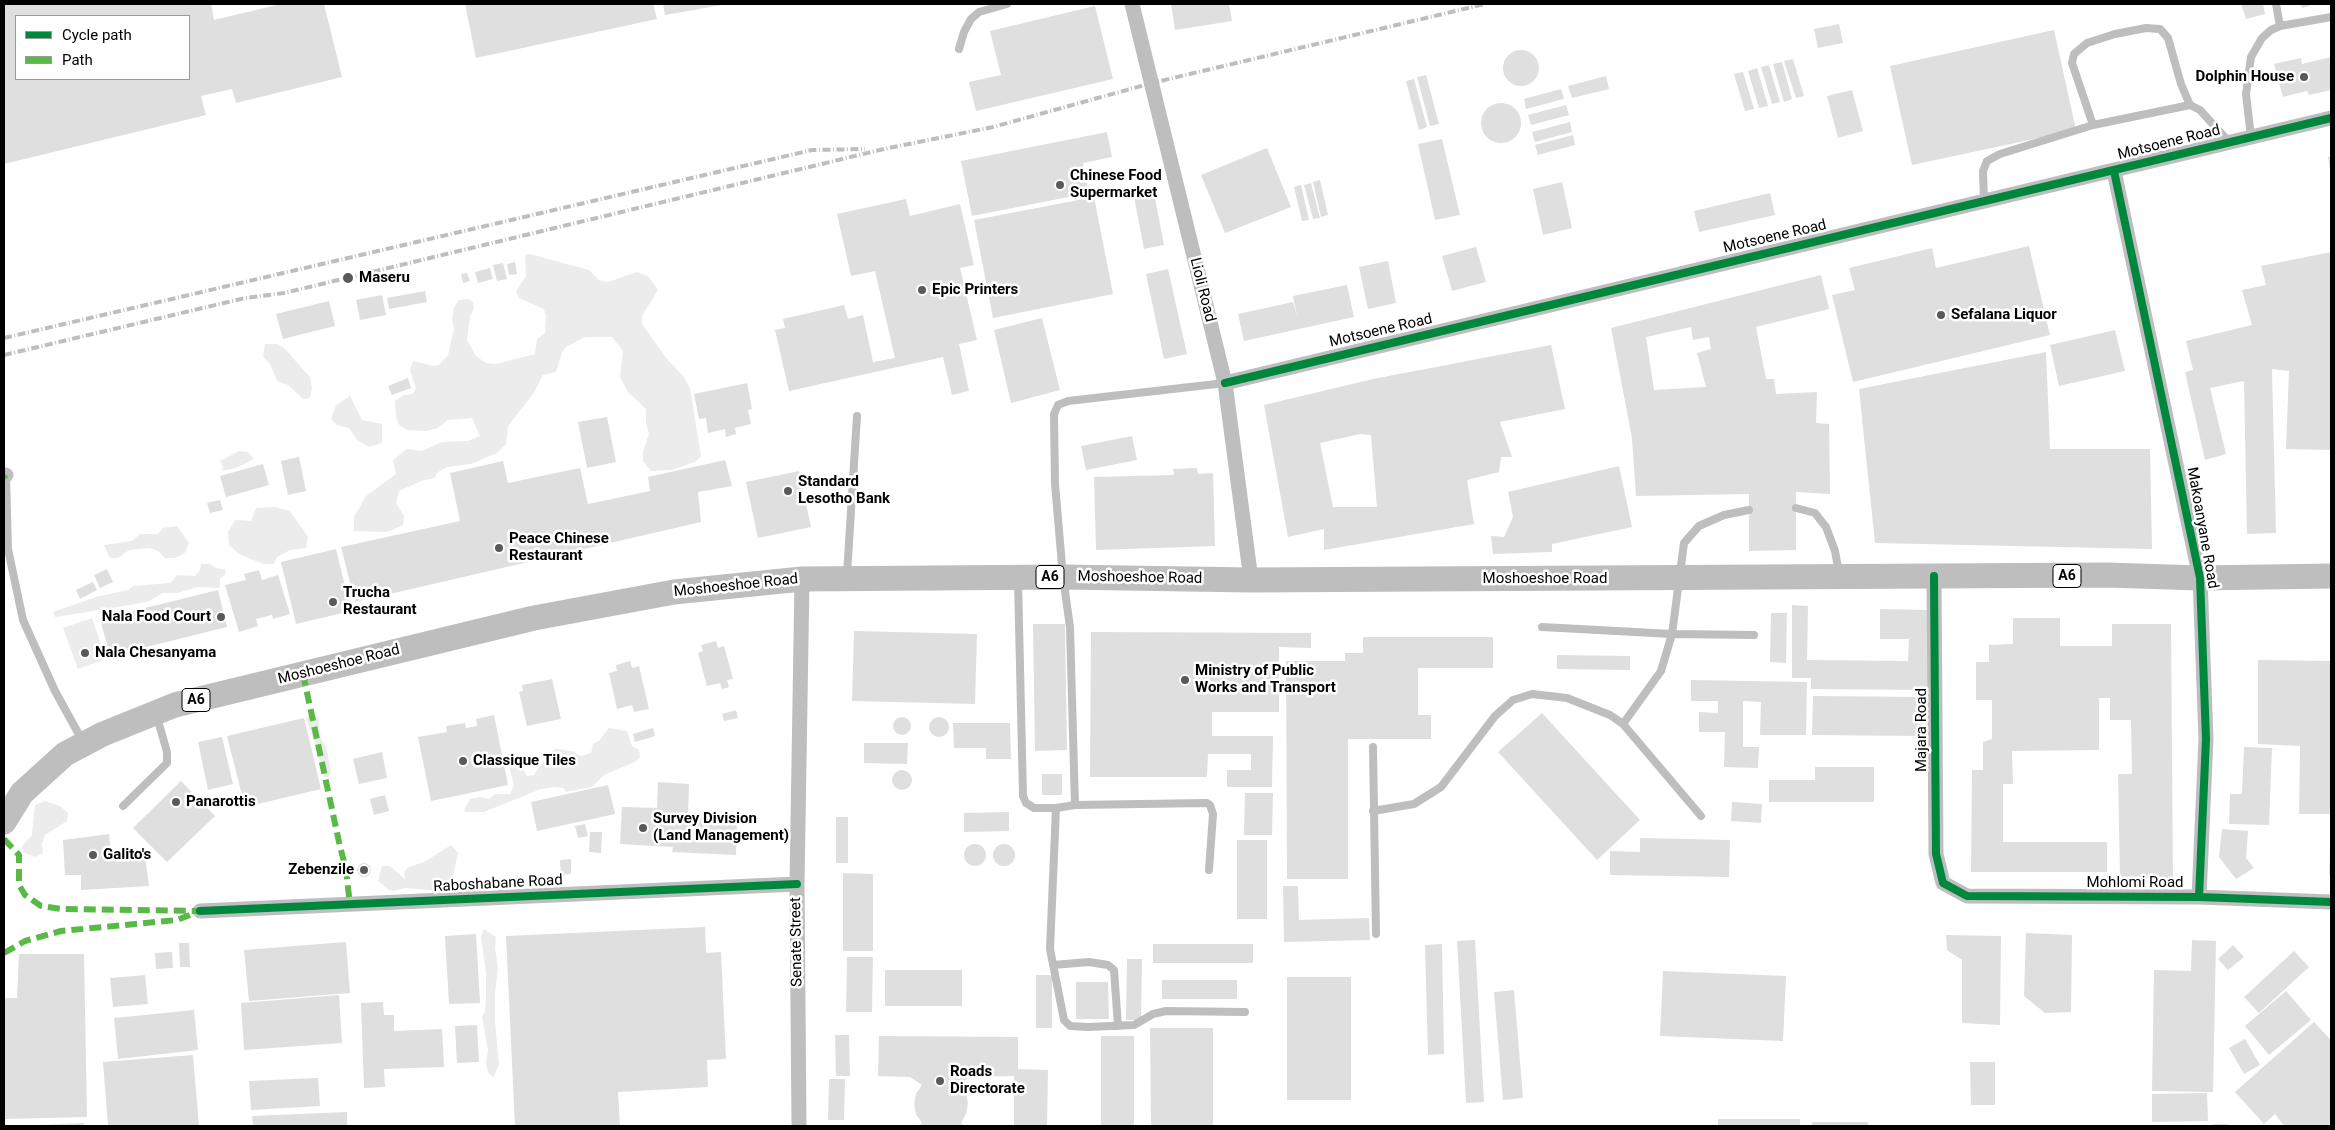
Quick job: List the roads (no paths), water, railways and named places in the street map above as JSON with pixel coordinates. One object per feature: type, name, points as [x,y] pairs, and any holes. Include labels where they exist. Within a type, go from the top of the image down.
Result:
[{"type":"main road","name":"Moshoeshoe Road","points":[[4,822],[22,793],[65,754],[175,705],[534,618],[674,592],[802,579],[1063,577],[1251,580],[2107,575],[2200,578],[2331,576]]},
{"type":"street","name":"Lioli Road","points":[[1132,4],[1225,383],[1251,580]]},
{"type":"street","name":"Motsoene Road","points":[[1225,383],[2331,118]]},
{"type":"street","name":"Makoanyane Road","points":[[2114,171],[2200,578],[2206,739],[2199,897]]},
{"type":"street","name":"Majara Road","points":[[1934,576],[1936,854],[1942,883]]},
{"type":"street","name":"Senate Street","points":[[800,1126],[797,884],[802,579]]},
{"type":"street","name":"Mohlomi Road","points":[[1942,883],[1967,896],[2199,897],[2331,902]]},
{"type":"street","name":"Raboshabane Road","points":[[200,911],[797,884]]},
{"type":"lane","points":[[959,49],[964,32],[971,19],[979,12],[1007,4]]},
{"type":"lane","points":[[2276,4],[2280,26]]},
{"type":"lane","points":[[2251,137],[2246,94],[2251,57],[2262,38],[2271,30],[2280,26],[2331,17]]},
{"type":"lane","points":[[2094,125],[2072,63],[2074,54],[2087,43],[2146,28],[2160,30],[2168,38],[2181,84],[2190,105]]},
{"type":"lane","points":[[1984,202],[1983,171],[1987,161],[2000,154],[2094,125],[2190,105],[2200,110],[2229,142]]},
{"type":"lane","points":[[1075,805],[1070,627],[1063,577],[1054,475],[1054,414],[1058,405],[1068,401],[1225,383]]},
{"type":"lane","points":[[847,579],[857,416]]},
{"type":"lane","points":[[4,474],[8,549],[23,620],[55,691],[84,744]]},
{"type":"lane","points":[[1796,508],[1815,513],[1826,527],[1840,577]]},
{"type":"lane","points":[[1623,724],[1661,671],[1672,634],[1681,578],[1684,543],[1699,526],[1724,515],[1749,510]]},
{"type":"lane","points":[[1018,578],[1023,796],[1026,804],[1034,808],[1056,808],[1075,805],[1207,803],[1210,805],[1213,814],[1209,870]]},
{"type":"lane","points":[[1542,627],[1672,634],[1754,635]]},
{"type":"lane","points":[[1373,811],[1414,804],[1441,787],[1495,716],[1513,700],[1532,694],[1567,698],[1610,715],[1623,724],[1701,816]]},
{"type":"lane","points":[[123,806],[167,763],[167,752],[156,713]]},
{"type":"lane","points":[[1373,747],[1376,934]]},
{"type":"lane","points":[[1056,808],[1050,950],[1064,1020],[1070,1026],[1118,1026],[1134,1025],[1153,1014],[1166,1011],[1245,1012]]},
{"type":"lane","points":[[1053,965],[1089,962],[1108,964],[1114,970],[1118,1026]]},
{"type":"railway","points":[[4,355],[245,298],[284,293],[884,149],[993,127],[1152,83],[1485,4]]},
{"type":"railway","points":[[4,338],[812,150],[865,149]]},
{"type":"place","name":"Dolphin House","points":[[2304,77]]},
{"type":"place","name":"Chinese Food Supermarket","points":[[1060,185]]},
{"type":"place","name":"Maseru","points":[[348,278]]},
{"type":"place","name":"Epic Printers","points":[[922,290]]},
{"type":"place","name":"Sefalana Liquor","points":[[1941,315]]},
{"type":"place","name":"Standard Lesotho Bank","points":[[788,491]]},
{"type":"place","name":"Peace Chinese Restaurant","points":[[499,548]]},
{"type":"place","name":"Trucha Restaurant","points":[[333,602]]},
{"type":"place","name":"Nala Food Court","points":[[221,617]]},
{"type":"place","name":"Nala Chesanyama","points":[[85,653]]},
{"type":"place","name":"Ministry of Public Works and Transport","points":[[1185,680]]},
{"type":"place","name":"Classique Tiles","points":[[463,761]]},
{"type":"place","name":"Panarottis","points":[[176,802]]},
{"type":"place","name":"Survey Division (Land Management)","points":[[643,828]]},
{"type":"place","name":"Galito's","points":[[93,855]]},
{"type":"place","name":"Zebenzile","points":[[364,870]]},
{"type":"place","name":"Roads Directorate","points":[[940,1081]]}]
